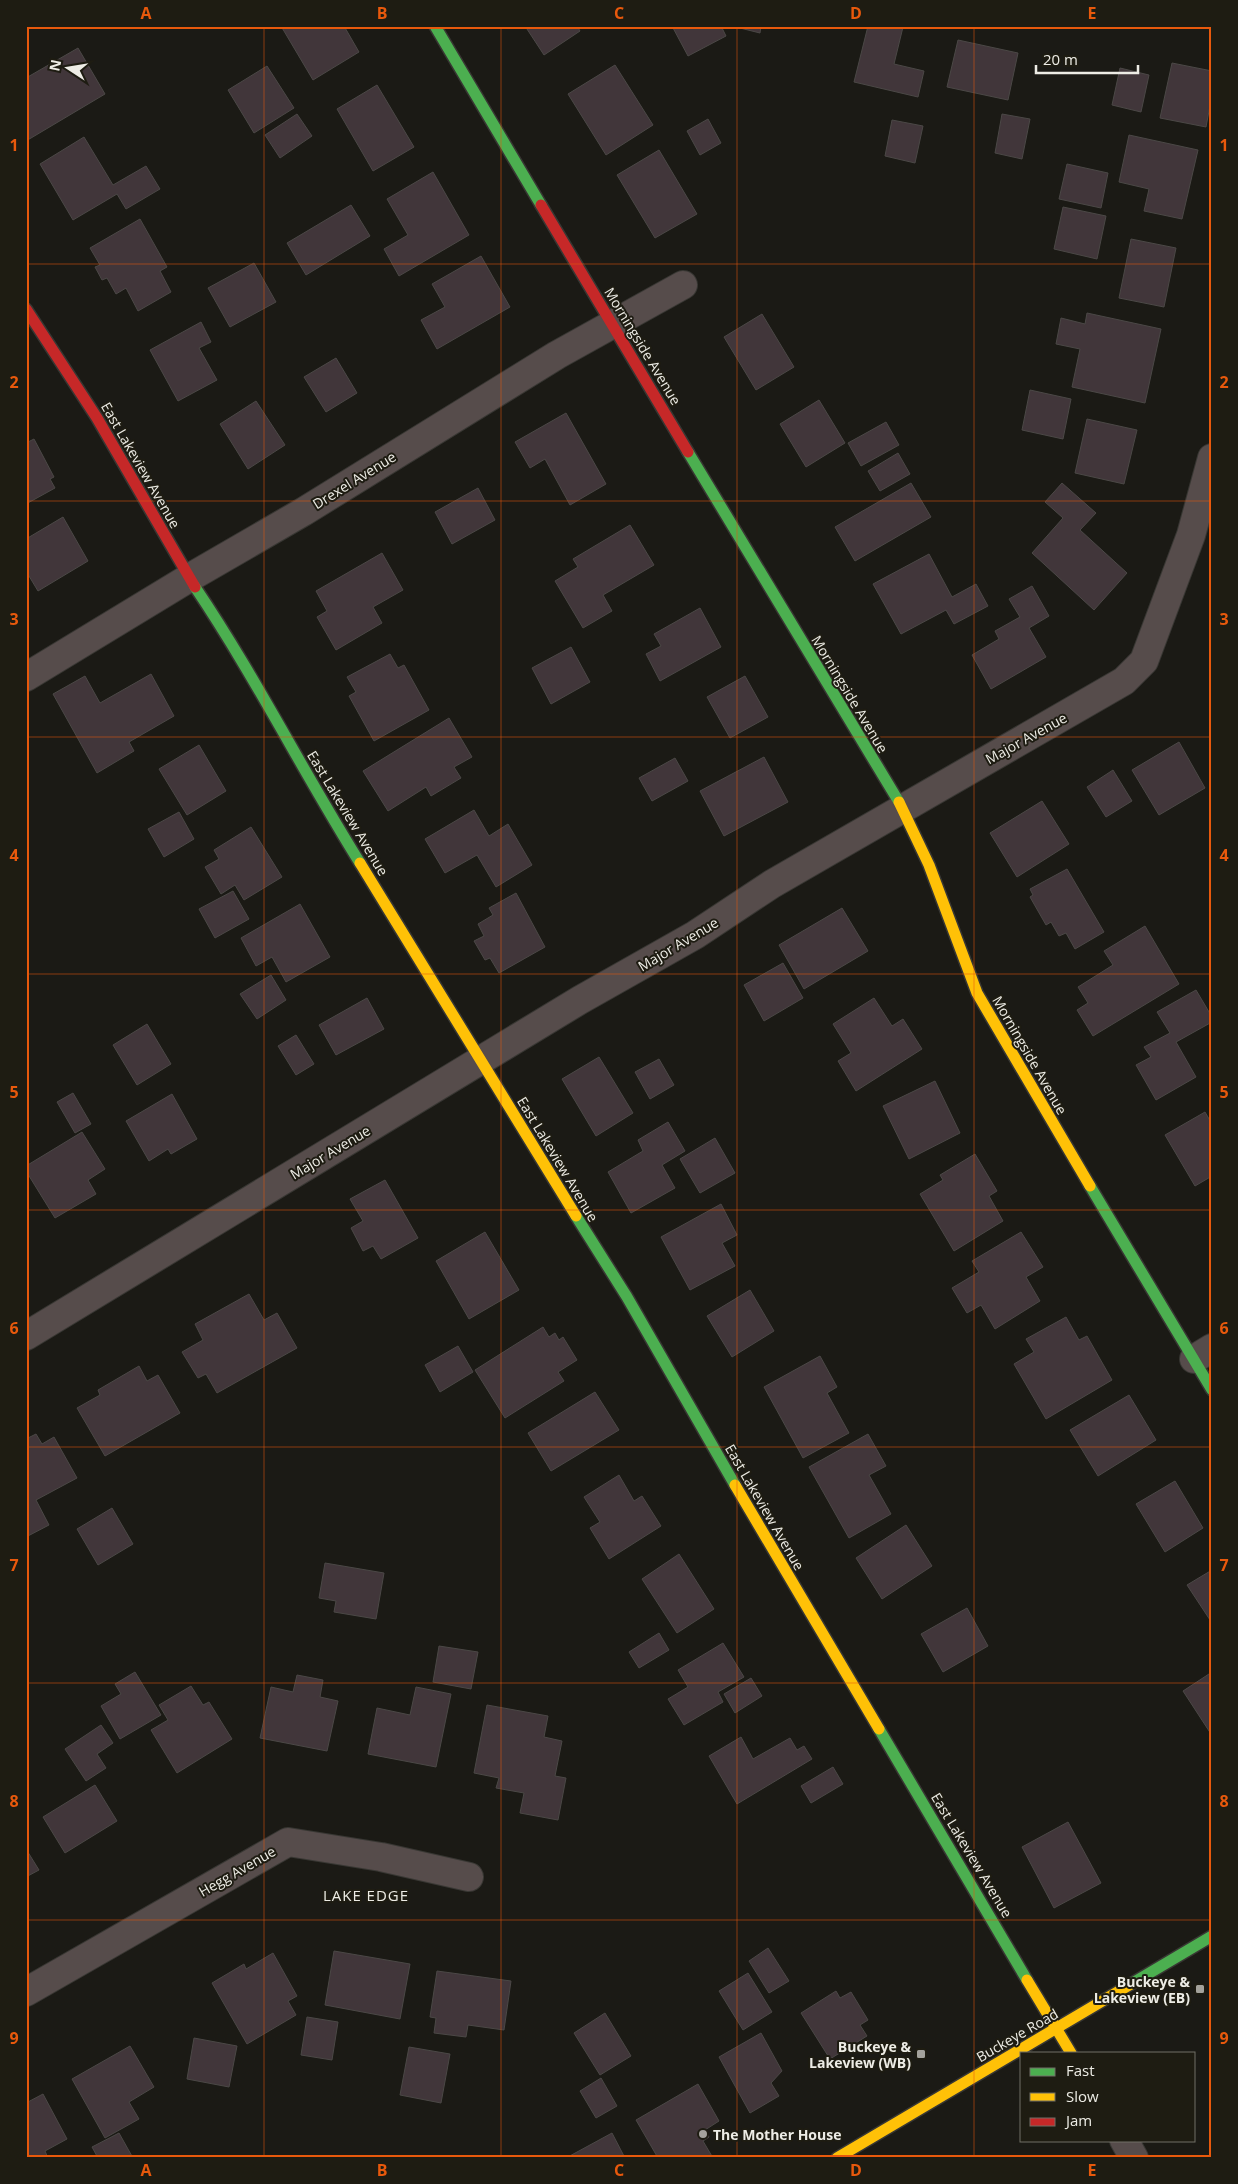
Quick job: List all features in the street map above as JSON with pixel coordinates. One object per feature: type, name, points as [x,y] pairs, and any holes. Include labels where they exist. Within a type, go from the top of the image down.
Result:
[{"type":"street","name":"Morningside Avenue","points":[[435,26],[774,598],[903,809],[929,865],[977,993],[1048,1117],[1203,1354],[1212,1390]]},
{"type":"street","name":"Drexel Avenue","points":[[26,677],[311,506],[557,355],[613,326],[683,285]]},
{"type":"street","name":"East Lakeview Avenue","points":[[26,309],[97,418],[189,578],[229,637],[320,799],[480,1061],[542,1158],[596,1251],[627,1297],[767,1542],[1070,2052]]},
{"type":"street","name":"Major Avenue","points":[[26,1336],[580,1000],[694,935],[772,884],[1124,681],[1144,661],[1204,515],[1212,458]]},
{"type":"street","name":"Hegg Avenue","points":[[26,1992],[288,1842],[381,1857],[469,1877]]},
{"type":"street","name":"Buckeye Road","points":[[837,2158],[1212,1936]]},
{"type":"street","points":[[1125,2142],[1134,2158]]},
{"type":"building","points":[[281,26],[344,26],[359,52],[313,80]]},
{"type":"building","points":[[525,26],[577,26],[580,31],[544,55]]},
{"type":"building","points":[[672,26],[721,26],[726,36],[688,56]]},
{"type":"building","points":[[732,26],[761,26],[760,33]]},
{"type":"building","points":[[868,26],[903,27],[894,64],[924,71],[918,97],[854,82]]},
{"type":"building","points":[[958,40],[1018,53],[1008,100],[947,87]]},
{"type":"building","points":[[78,48],[105,94],[26,141],[26,78]]},
{"type":"building","points":[[1172,63],[1212,71],[1212,95],[1206,127],[1160,118]]},
{"type":"building","points":[[615,65],[653,125],[606,155],[568,94]]},
{"type":"building","points":[[267,66],[294,108],[254,133],[228,90]]},
{"type":"building","points":[[1120,68],[1149,75],[1141,112],[1112,105]]},
{"type":"building","points":[[377,85],[414,147],[373,171],[337,109]]},
{"type":"building","points":[[297,114],[312,136],[280,158],[265,135]]},
{"type":"building","points":[[1002,114],[1030,119],[1022,159],[995,153]]},
{"type":"building","points":[[708,119],[721,143],[700,155],[687,131]]},
{"type":"building","points":[[892,120],[923,126],[915,163],[885,156]]},
{"type":"building","points":[[1129,135],[1198,150],[1182,219],[1144,211],[1149,189],[1119,182]]},
{"type":"building","points":[[84,137],[113,185],[146,166],[160,189],[126,209],[117,194],[73,220],[40,164]]},
{"type":"building","points":[[659,150],[697,214],[655,238],[617,175]]},
{"type":"building","points":[[1067,164],[1108,173],[1101,208],[1059,199]]},
{"type":"building","points":[[433,172],[469,235],[399,276],[384,249],[408,235],[387,199]]},
{"type":"building","points":[[351,205],[370,236],[306,275],[287,243]]},
{"type":"building","points":[[1063,207],[1106,216],[1097,259],[1054,249]]},
{"type":"building","points":[[140,219],[167,267],[160,271],[171,292],[138,311],[126,288],[116,294],[107,278],[102,280],[95,267],[100,265],[90,248]]},
{"type":"building","points":[[1131,239],[1176,248],[1164,307],[1119,298]]},
{"type":"building","points":[[481,256],[510,307],[437,349],[421,320],[445,307],[432,284]]},
{"type":"building","points":[[254,263],[276,302],[230,327],[208,288]]},
{"type":"building","points":[[1087,313],[1161,329],[1145,403],[1072,387],[1080,349],[1056,344],[1061,318],[1085,324]]},
{"type":"building","points":[[762,314],[794,367],[756,390],[724,337]]},
{"type":"building","points":[[201,322],[211,342],[199,348],[217,380],[178,401],[150,350]]},
{"type":"building","points":[[336,358],[357,393],[326,412],[304,377]]},
{"type":"building","points":[[1030,390],[1071,399],[1063,439],[1022,430]]},
{"type":"building","points":[[819,400],[845,443],[806,467],[780,424]]},
{"type":"building","points":[[256,401],[285,445],[248,469],[220,424]]},
{"type":"building","points":[[566,413],[606,484],[570,505],[545,459],[530,468],[515,442]]},
{"type":"building","points":[[1087,419],[1137,430],[1124,484],[1075,473]]},
{"type":"building","points":[[886,422],[899,445],[861,466],[848,443]]},
{"type":"building","points":[[34,439],[54,477],[50,479],[55,488],[26,504],[26,443]]},
{"type":"building","points":[[898,453],[910,474],[880,491],[868,471]]},
{"type":"building","points":[[911,483],[931,517],[855,561],[835,527]]},
{"type":"building","points":[[1062,483],[1096,513],[1080,530],[1127,573],[1094,610],[1032,553],[1063,518],[1045,502]]},
{"type":"building","points":[[478,488],[495,520],[452,544],[435,512]]},
{"type":"building","points":[[63,517],[88,561],[38,591],[26,571],[26,539]]},
{"type":"building","points":[[630,525],[654,565],[603,595],[612,611],[583,628],[555,581],[578,567],[573,559]]},
{"type":"building","points":[[382,553],[403,590],[373,607],[382,623],[336,650],[317,617],[327,611],[316,591]]},
{"type":"building","points":[[929,554],[952,597],[976,584],[988,606],[954,624],[946,610],[901,634],[873,584]]},
{"type":"building","points":[[1032,586],[1049,616],[1029,628],[1046,657],[991,689],[972,655],[999,639],[995,631],[1020,617],[1009,599]]},
{"type":"building","points":[[700,608],[721,647],[660,681],[646,654],[661,646],[654,634]]},
{"type":"building","points":[[571,647],[590,682],[551,704],[532,668]]},
{"type":"building","points":[[390,654],[398,668],[404,665],[429,710],[374,741],[349,696],[356,692],[347,677]]},
{"type":"building","points":[[151,674],[174,716],[129,742],[134,751],[97,773],[53,694],[85,676],[100,703]]},
{"type":"building","points":[[745,676],[768,717],[730,738],[707,697]]},
{"type":"building","points":[[449,718],[472,757],[454,767],[461,778],[431,796],[426,787],[388,811],[363,771]]},
{"type":"building","points":[[1179,742],[1205,788],[1159,815],[1132,770]]},
{"type":"building","points":[[199,745],[226,791],[187,815],[159,769]]},
{"type":"building","points":[[764,757],[788,802],[724,836],[700,791]]},
{"type":"building","points":[[675,758],[688,781],[652,801],[639,778]]},
{"type":"building","points":[[1113,770],[1132,801],[1106,817],[1087,787]]},
{"type":"building","points":[[1042,801],[1069,844],[1017,877],[990,833]]},
{"type":"building","points":[[474,810],[489,836],[508,824],[532,865],[496,887],[477,855],[445,873],[425,839]]},
{"type":"building","points":[[179,812],[194,839],[164,857],[148,829]]},
{"type":"building","points":[[251,827],[282,877],[244,900],[235,885],[221,894],[205,867],[219,859],[214,850]]},
{"type":"building","points":[[1067,869],[1104,932],[1075,949],[1066,933],[1059,936],[1051,922],[1046,925],[1030,897],[1033,895],[1030,889]]},
{"type":"building","points":[[233,891],[249,919],[215,938],[199,909]]},
{"type":"building","points":[[516,893],[545,947],[499,973],[490,958],[485,960],[474,941],[484,936],[478,924],[493,915],[489,908]]},
{"type":"building","points":[[300,904],[330,957],[286,982],[272,957],[256,966],[241,938]]},
{"type":"building","points":[[842,908],[868,951],[804,989],[779,945]]},
{"type":"building","points":[[1145,926],[1179,984],[1093,1036],[1077,1010],[1088,1003],[1078,987],[1113,965],[1104,951]]},
{"type":"building","points":[[783,963],[803,998],[764,1021],[744,985]]},
{"type":"building","points":[[271,975],[286,1000],[257,1019],[240,994]]},
{"type":"building","points":[[1196,990],[1212,1017],[1212,1022],[1176,1042],[1196,1077],[1156,1100],[1136,1065],[1151,1057],[1144,1047],[1170,1033],[1157,1012]]},
{"type":"building","points":[[367,998],[384,1029],[336,1055],[319,1025]]},
{"type":"building","points":[[874,998],[892,1026],[903,1019],[922,1049],[856,1091],[838,1061],[851,1053],[833,1024]]},
{"type":"building","points":[[147,1024],[171,1064],[137,1085],[113,1045]]},
{"type":"building","points":[[296,1035],[314,1064],[296,1075],[278,1046]]},
{"type":"building","points":[[599,1057],[633,1113],[596,1136],[562,1079]]},
{"type":"building","points":[[659,1059],[674,1085],[650,1099],[635,1072]]},
{"type":"building","points":[[935,1081],[960,1133],[909,1159],[883,1106]]},
{"type":"building","points":[[73,1093],[91,1124],[75,1133],[57,1102]]},
{"type":"building","points":[[172,1094],[197,1139],[171,1154],[168,1149],[149,1161],[126,1121]]},
{"type":"building","points":[[1205,1112],[1212,1124],[1212,1176],[1195,1186],[1165,1135]]},
{"type":"building","points":[[668,1122],[685,1151],[662,1165],[675,1188],[631,1213],[608,1172],[643,1151],[638,1140]]},
{"type":"building","points":[[82,1132],[105,1169],[88,1180],[96,1194],[55,1218],[26,1171],[26,1166]]},
{"type":"building","points":[[715,1138],[735,1173],[700,1193],[680,1159]]},
{"type":"building","points":[[975,1154],[997,1191],[989,1196],[1003,1221],[954,1251],[920,1194],[943,1180],[940,1175]]},
{"type":"building","points":[[385,1180],[418,1238],[381,1259],[373,1246],[363,1251],[351,1228],[363,1221],[350,1199]]},
{"type":"building","points":[[721,1204],[737,1235],[722,1243],[735,1266],[690,1290],[661,1237]]},
{"type":"building","points":[[485,1232],[519,1290],[469,1319],[436,1261]]},
{"type":"building","points":[[1021,1232],[1043,1267],[1026,1277],[1040,1301],[995,1329],[981,1305],[967,1313],[952,1288],[979,1272],[972,1261]]},
{"type":"building","points":[[750,1290],[774,1331],[732,1357],[707,1316]]},
{"type":"building","points":[[249,1294],[264,1320],[277,1313],[297,1348],[217,1393],[206,1374],[198,1378],[182,1352],[203,1340],[195,1324]]},
{"type":"building","points":[[1066,1317],[1079,1340],[1087,1336],[1112,1380],[1046,1419],[1014,1364],[1034,1352],[1026,1339]]},
{"type":"building","points":[[543,1327],[549,1337],[555,1333],[559,1340],[563,1337],[577,1360],[558,1372],[564,1381],[505,1418],[475,1370]]},
{"type":"building","points":[[458,1346],[473,1372],[440,1392],[425,1365]]},
{"type":"building","points":[[820,1356],[837,1387],[827,1393],[849,1433],[803,1458],[764,1387]]},
{"type":"building","points":[[139,1366],[147,1381],[158,1375],[180,1413],[105,1456],[77,1408],[100,1395],[98,1390]]},
{"type":"building","points":[[595,1392],[619,1430],[551,1471],[528,1433]]},
{"type":"building","points":[[1129,1395],[1156,1440],[1098,1476],[1070,1430]]},
{"type":"building","points":[[36,1434],[42,1444],[54,1437],[77,1478],[36,1500],[49,1525],[26,1537],[26,1439]]},
{"type":"building","points":[[868,1434],[886,1466],[869,1475],[891,1514],[849,1538],[809,1467]]},
{"type":"building","points":[[619,1475],[634,1501],[642,1496],[661,1526],[609,1559],[590,1528],[600,1522],[584,1497]]},
{"type":"building","points":[[1175,1481],[1203,1528],[1165,1552],[1136,1504]]},
{"type":"building","points":[[112,1508],[133,1544],[98,1565],[77,1529]]},
{"type":"building","points":[[906,1525],[932,1566],[882,1599],[856,1558]]},
{"type":"building","points":[[679,1554],[714,1609],[677,1633],[642,1579]]},
{"type":"building","points":[[325,1563],[384,1573],[376,1619],[334,1612],[336,1601],[319,1598]]},
{"type":"building","points":[[1212,1570],[1212,1623],[1187,1585]]},
{"type":"building","points":[[967,1608],[988,1646],[943,1672],[921,1634]]},
{"type":"building","points":[[659,1633],[669,1650],[639,1668],[629,1652]]},
{"type":"building","points":[[723,1643],[744,1677],[718,1692],[723,1702],[684,1725],[668,1699],[688,1687],[678,1670]]},
{"type":"building","points":[[439,1646],[478,1652],[471,1689],[433,1682]]},
{"type":"building","points":[[135,1672],[161,1715],[120,1739],[101,1706],[121,1694],[115,1684]]},
{"type":"building","points":[[1212,1672],[1212,1733],[1211,1734],[1183,1691]]},
{"type":"building","points":[[297,1675],[323,1680],[320,1697],[338,1701],[327,1751],[260,1738],[271,1687],[293,1692]]},
{"type":"building","points":[[751,1678],[762,1696],[735,1713],[724,1694]]},
{"type":"building","points":[[191,1686],[203,1705],[209,1702],[232,1739],[177,1773],[151,1730],[168,1720],[159,1705]]},
{"type":"building","points":[[416,1687],[451,1694],[436,1767],[368,1754],[377,1708],[410,1715]]},
{"type":"building","points":[[487,1705],[548,1716],[544,1737],[562,1741],[555,1776],[566,1778],[558,1820],[520,1813],[524,1793],[496,1788],[499,1778],[474,1773]]},
{"type":"building","points":[[101,1725],[113,1743],[97,1754],[106,1768],[86,1781],[65,1749]]},
{"type":"building","points":[[741,1737],[753,1759],[790,1738],[797,1750],[804,1746],[812,1759],[737,1804],[709,1756]]},
{"type":"building","points":[[833,1767],[843,1784],[811,1803],[801,1786]]},
{"type":"building","points":[[95,1785],[117,1821],[65,1853],[43,1817]]},
{"type":"building","points":[[1068,1822],[1101,1883],[1054,1908],[1022,1847]]},
{"type":"building","points":[[26,1849],[39,1870],[26,1877]]},
{"type":"building","points":[[768,1948],[789,1981],[769,1993],[749,1961]]},
{"type":"building","points":[[334,1951],[410,1964],[400,2019],[325,2005]]},
{"type":"building","points":[[273,1953],[297,1996],[288,2001],[296,2015],[247,2044],[212,1983],[244,1964],[246,1969]]},
{"type":"building","points":[[437,1971],[511,1981],[504,2030],[468,2025],[466,2037],[434,2033],[436,2018],[430,2017]]},
{"type":"building","points":[[748,1973],[772,2012],[743,2030],[719,1991]]},
{"type":"building","points":[[836,1991],[840,1998],[851,1992],[868,2020],[860,2025],[867,2036],[830,2059],[801,2013]]},
{"type":"building","points":[[605,2013],[631,2056],[600,2075],[574,2033]]},
{"type":"building","points":[[307,2017],[338,2022],[332,2060],[301,2055]]},
{"type":"building","points":[[761,2033],[782,2071],[771,2083],[779,2096],[750,2113],[719,2057]]},
{"type":"building","points":[[194,2038],[237,2046],[229,2087],[187,2079]]},
{"type":"building","points":[[130,2046],[154,2087],[129,2102],[139,2119],[105,2138],[72,2079]]},
{"type":"building","points":[[409,2047],[450,2054],[441,2103],[400,2095]]},
{"type":"building","points":[[601,2078],[617,2106],[596,2118],[580,2091]]},
{"type":"building","points":[[698,2084],[719,2121],[705,2130],[709,2137],[703,2141],[713,2158],[658,2158],[636,2120]]},
{"type":"building","points":[[43,2094],[67,2139],[45,2151],[48,2158],[26,2158],[26,2103]]},
{"type":"building","points":[[119,2133],[133,2158],[98,2158],[92,2147]]},
{"type":"building","points":[[612,2133],[625,2158],[566,2158]]},
{"type":"traffic: fast","points":[[435,26],[541,205]]},
{"type":"traffic: fast","points":[[688,452],[899,802]]},
{"type":"traffic: fast","points":[[195,587],[259,689],[360,863]]},
{"type":"traffic: fast","points":[[1090,1186],[1212,1390]]},
{"type":"traffic: fast","points":[[576,1216],[627,1297],[735,1485]]},
{"type":"traffic: fast","points":[[879,1729],[1027,1980]]},
{"type":"traffic: fast","points":[[1131,1984],[1212,1936]]},
{"type":"traffic: slow","points":[[899,802],[929,865],[977,993],[1090,1186]]},
{"type":"traffic: slow","points":[[360,863],[576,1216]]},
{"type":"traffic: slow","points":[[735,1485],[879,1729]]},
{"type":"traffic: slow","points":[[1027,1980],[1070,2052]]},
{"type":"traffic: slow","points":[[837,2158],[1131,1984]]},
{"type":"traffic: jam","points":[[541,205],[688,452]]},
{"type":"traffic: jam","points":[[26,309],[97,418],[195,587]]},
{"type":"place","name":"Buckeye & Lakeview (EB)","points":[[1200,1989]]},
{"type":"place","name":"Buckeye & Lakeview (WB)","points":[[921,2054]]},
{"type":"place","name":"The Mother House","points":[[703,2134]]},
{"type":"district","name":"LAKE EDGE","points":[[366,1895]]}]
